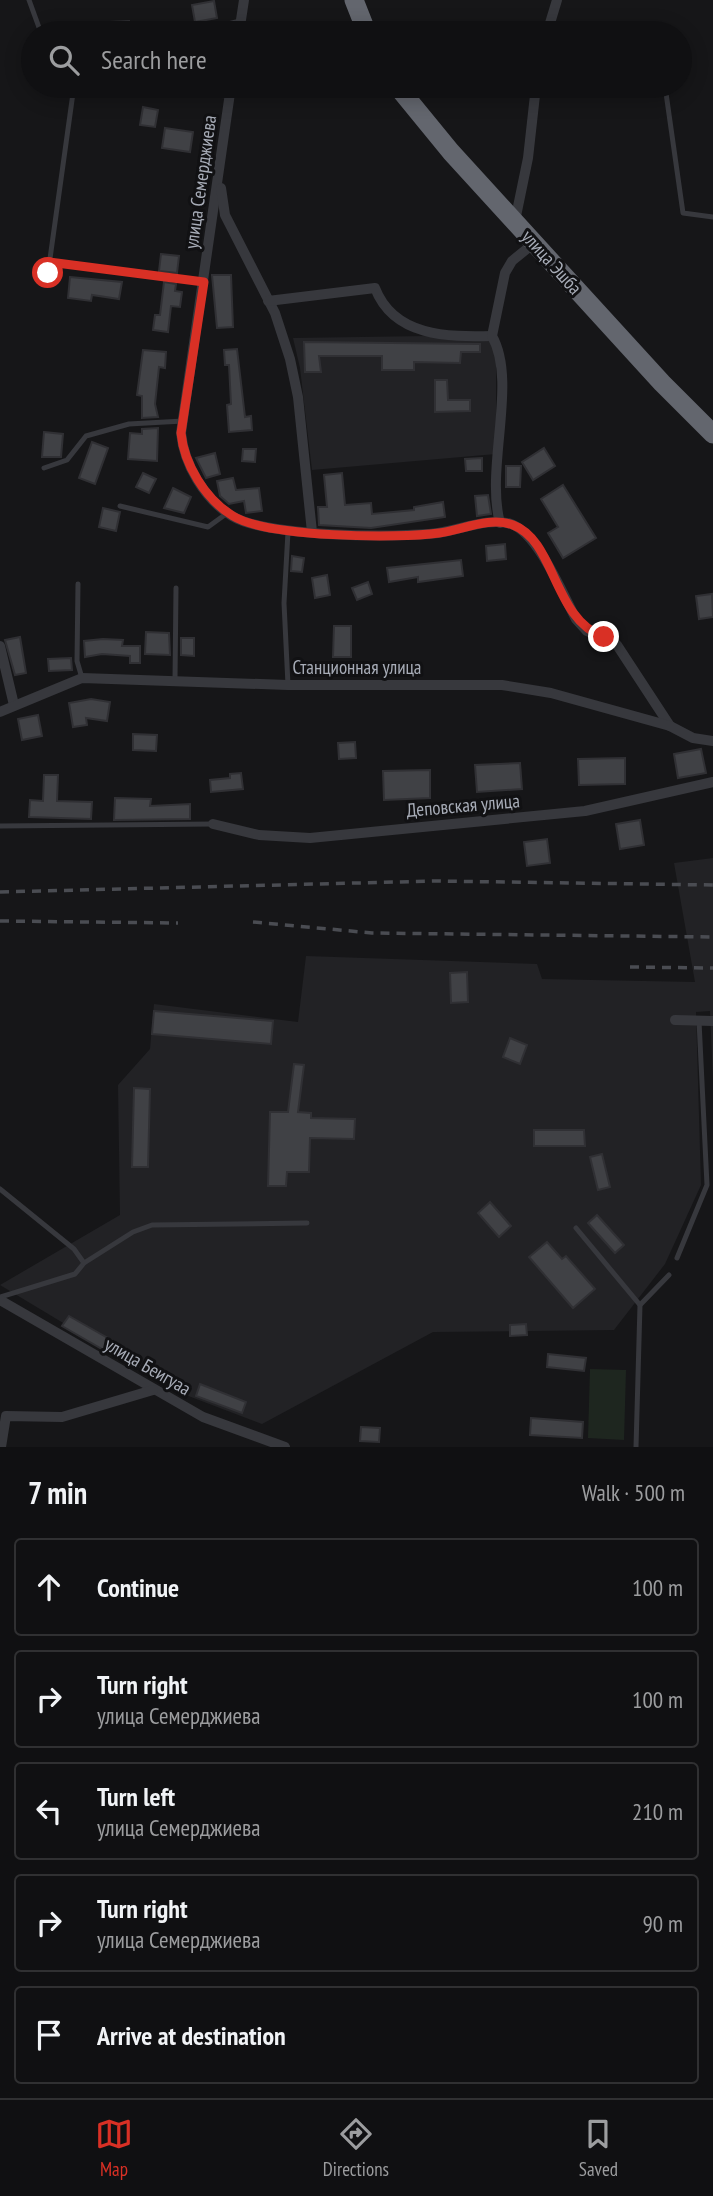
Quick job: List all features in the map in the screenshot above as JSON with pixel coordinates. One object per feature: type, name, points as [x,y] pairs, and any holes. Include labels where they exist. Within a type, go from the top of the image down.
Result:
[{"type":"highway","points":[[354,0],[362,21]]},
{"type":"highway","name":"улица Эшба","points":[[406,98],[534,243],[662,383],[713,434]]},
{"type":"street","points":[[241,20],[244,0]]},
{"type":"street","points":[[551,21],[557,0]]},
{"type":"street","name":"улица Семерджиева","points":[[229,98],[183,421],[183,454],[211,497],[228,512],[259,525],[312,532],[398,537],[500,523]]},
{"type":"street","points":[[515,221],[528,158],[535,98]]},
{"type":"street","points":[[221,157],[225,215],[268,301],[290,359],[298,397],[312,532]]},
{"type":"street","points":[[534,243],[512,261],[505,273],[492,336],[500,351],[501,362],[495,492],[500,523],[511,524],[531,537],[576,619],[587,631],[617,645],[670,726]]},
{"type":"street","points":[[268,301],[375,288],[389,312],[427,333],[446,337],[492,336]]},
{"type":"street","points":[[0,646],[14,705]]},
{"type":"street","name":"Станционная улица","points":[[0,712],[82,678],[175,679],[288,685],[522,687],[670,726],[693,738],[713,741]]},
{"type":"street","name":"Деповская улица","points":[[214,824],[258,835],[310,838],[585,811],[713,782]]},
{"type":"street","points":[[675,1020],[713,1021]]},
{"type":"street","name":"улица Беигуаа","points":[[0,1298],[203,1417],[285,1447]]},
{"type":"street","points":[[1,1447],[6,1416],[62,1417],[153,1390]]},
{"type":"lane","points":[[29,0],[37,21]]},
{"type":"lane","points":[[48,273],[72,98]]},
{"type":"lane","points":[[667,98],[683,213],[713,217]]},
{"type":"lane","points":[[49,262],[204,282]]},
{"type":"lane","points":[[44,468],[67,460],[86,436],[129,424],[183,421]]},
{"type":"lane","points":[[120,506],[208,527],[228,512]]},
{"type":"lane","points":[[288,528],[284,603],[288,685]]},
{"type":"lane","points":[[78,584],[77,661],[82,678]]},
{"type":"lane","points":[[175,679],[176,588]]},
{"type":"lane","points":[[0,826],[214,824]]},
{"type":"lane","points":[[677,1258],[707,1185],[699,1021]]},
{"type":"lane","points":[[0,1189],[74,1249],[84,1263]]},
{"type":"lane","points":[[0,1298],[75,1275],[84,1263],[133,1233],[152,1225],[307,1223]]},
{"type":"lane","points":[[576,1228],[640,1305],[636,1447]]},
{"type":"lane","points":[[640,1305],[670,1275]]},
{"type":"shaded area","points":[[496,335],[496,454],[312,470],[300,368],[293,338]]},
{"type":"shaded area","points":[[713,858],[713,1080],[710,1011],[696,1012],[701,1185],[665,1264],[614,1330],[433,1332],[262,1424],[178,1392],[0,1285],[120,1215],[118,1085],[150,1049],[154,1004],[298,1022],[306,956],[537,964],[542,979],[695,982],[674,863]]},
{"type":"shaded area","points":[[590,1369],[626,1370],[624,1440],[588,1438]]},
{"type":"building","points":[[214,1],[217,18],[195,21],[192,5]]},
{"type":"building","points":[[143,107],[158,110],[155,127],[140,125]]},
{"type":"building","points":[[165,128],[193,132],[190,152],[162,148]]},
{"type":"building","points":[[161,254],[179,256],[177,273],[159,271]]},
{"type":"building","points":[[212,275],[231,275],[233,327],[217,328]]},
{"type":"building","points":[[70,277],[122,282],[119,299],[92,295],[91,301],[68,298]]},
{"type":"building","points":[[164,282],[176,284],[175,291],[182,292],[180,307],[171,306],[168,332],[153,330],[155,315],[160,315]]},
{"type":"building","points":[[304,342],[480,344],[480,352],[461,352],[460,363],[414,362],[414,370],[382,370],[382,356],[319,356],[321,372],[305,372]]},
{"type":"building","points":[[237,349],[245,417],[251,416],[252,430],[229,432],[229,365],[225,365],[224,350]]},
{"type":"building","points":[[143,350],[166,352],[165,368],[159,367],[155,404],[158,417],[142,418],[142,396],[137,395]]},
{"type":"building","points":[[435,380],[447,380],[448,400],[470,400],[470,411],[435,412]]},
{"type":"building","points":[[158,428],[157,461],[128,459],[130,433],[142,434],[142,429]]},
{"type":"building","points":[[44,432],[63,434],[61,457],[42,457]]},
{"type":"building","points":[[92,442],[108,448],[95,484],[79,478]]},
{"type":"building","points":[[544,448],[555,466],[533,480],[522,462]]},
{"type":"building","points":[[243,449],[256,449],[255,462],[242,461]]},
{"type":"building","points":[[215,453],[220,474],[206,478],[196,458]]},
{"type":"building","points":[[482,458],[482,471],[466,471],[465,459]]},
{"type":"building","points":[[506,466],[521,466],[520,487],[506,487]]},
{"type":"building","points":[[143,473],[156,479],[149,493],[136,487]]},
{"type":"building","points":[[342,473],[345,505],[371,503],[372,514],[414,510],[414,507],[443,502],[445,517],[371,528],[319,525],[318,507],[327,507],[324,475]]},
{"type":"building","points":[[233,478],[236,490],[259,488],[262,511],[246,513],[244,501],[229,504],[220,496],[217,481]]},
{"type":"building","points":[[563,485],[596,538],[563,558],[548,533],[558,527],[541,499]]},
{"type":"building","points":[[173,488],[191,497],[184,513],[164,508]]},
{"type":"building","points":[[488,495],[491,514],[477,516],[475,496]]},
{"type":"building","points":[[103,508],[120,512],[116,531],[99,527]]},
{"type":"building","points":[[505,544],[506,559],[487,561],[486,546]]},
{"type":"building","points":[[292,556],[304,558],[302,572],[291,571]]},
{"type":"building","points":[[461,560],[463,576],[418,582],[418,577],[389,582],[387,568]]},
{"type":"building","points":[[327,575],[330,595],[315,598],[312,578]]},
{"type":"building","points":[[368,582],[372,594],[357,600],[352,588]]},
{"type":"building","points":[[712,594],[713,617],[699,619],[696,596]]},
{"type":"building","points":[[334,626],[351,626],[351,657],[333,657]]},
{"type":"building","points":[[146,632],[169,633],[170,655],[145,654]]},
{"type":"building","points":[[20,637],[26,673],[15,675],[5,640]]},
{"type":"building","points":[[181,638],[194,638],[194,656],[181,655]]},
{"type":"building","points":[[123,640],[122,646],[140,646],[140,663],[130,663],[130,656],[102,654],[85,657],[84,641]]},
{"type":"building","points":[[71,658],[72,670],[49,671],[48,659]]},
{"type":"building","points":[[305,662],[319,663],[319,674],[304,674]]},
{"type":"building","points":[[91,699],[110,702],[107,721],[86,718],[87,725],[73,727],[69,703]]},
{"type":"building","points":[[38,715],[42,736],[22,740],[18,719]]},
{"type":"building","points":[[133,734],[157,735],[156,751],[133,750]]},
{"type":"building","points":[[355,742],[356,758],[339,759],[338,743]]},
{"type":"building","points":[[701,749],[706,773],[678,778],[674,754]]},
{"type":"building","points":[[625,758],[625,784],[579,785],[578,759]]},
{"type":"building","points":[[520,763],[522,789],[477,792],[475,765]]},
{"type":"building","points":[[430,770],[430,798],[384,800],[383,771]]},
{"type":"building","points":[[241,773],[243,789],[211,792],[210,780],[230,778],[230,774]]},
{"type":"building","points":[[44,775],[58,775],[57,801],[92,802],[91,819],[29,817],[30,800],[43,801]]},
{"type":"building","points":[[115,798],[151,799],[150,806],[190,804],[190,819],[114,820]]},
{"type":"building","points":[[640,820],[644,845],[620,849],[616,824]]},
{"type":"building","points":[[547,839],[550,863],[527,866],[524,842]]},
{"type":"building","points":[[467,972],[468,1002],[451,1003],[450,973]]},
{"type":"building","points":[[154,1011],[273,1021],[271,1044],[152,1034]]},
{"type":"building","points":[[510,1038],[527,1045],[520,1064],[503,1057]]},
{"type":"building","points":[[294,1064],[304,1065],[298,1112],[311,1113],[311,1118],[355,1119],[354,1139],[310,1138],[309,1172],[287,1172],[286,1186],[268,1186],[270,1112],[288,1112]]},
{"type":"building","points":[[134,1088],[150,1089],[148,1167],[132,1167]]},
{"type":"building","points":[[534,1130],[584,1130],[585,1146],[534,1146]]},
{"type":"building","points":[[602,1154],[610,1187],[598,1190],[590,1157]]},
{"type":"building","points":[[490,1202],[511,1226],[499,1237],[478,1213]]},
{"type":"building","points":[[597,1215],[624,1245],[615,1253],[588,1223]]},
{"type":"building","points":[[547,1242],[562,1259],[566,1256],[595,1289],[573,1308],[529,1257]]},
{"type":"building","points":[[69,1316],[134,1353],[128,1364],[62,1326]]},
{"type":"building","points":[[526,1324],[527,1335],[510,1336],[510,1325]]},
{"type":"building","points":[[548,1354],[586,1358],[584,1371],[547,1367]]},
{"type":"building","points":[[200,1384],[246,1402],[242,1413],[196,1396]]},
{"type":"building","points":[[531,1418],[583,1422],[582,1438],[530,1435]]},
{"type":"building","points":[[361,1427],[380,1428],[379,1442],[360,1441]]},
{"type":"railway","points":[[0,892],[436,881],[713,885]]},
{"type":"railway","points":[[0,921],[178,923]]},
{"type":"railway","points":[[253,922],[372,933],[713,937]]},
{"type":"railway","points":[[630,967],[713,968]]},
{"type":"route","points":[[48,273],[49,262],[204,282],[181,433],[183,454],[211,497],[233,517],[259,525],[312,532],[398,537],[440,533],[486,523],[511,524],[531,537],[576,619],[587,631],[604,637]]}]
